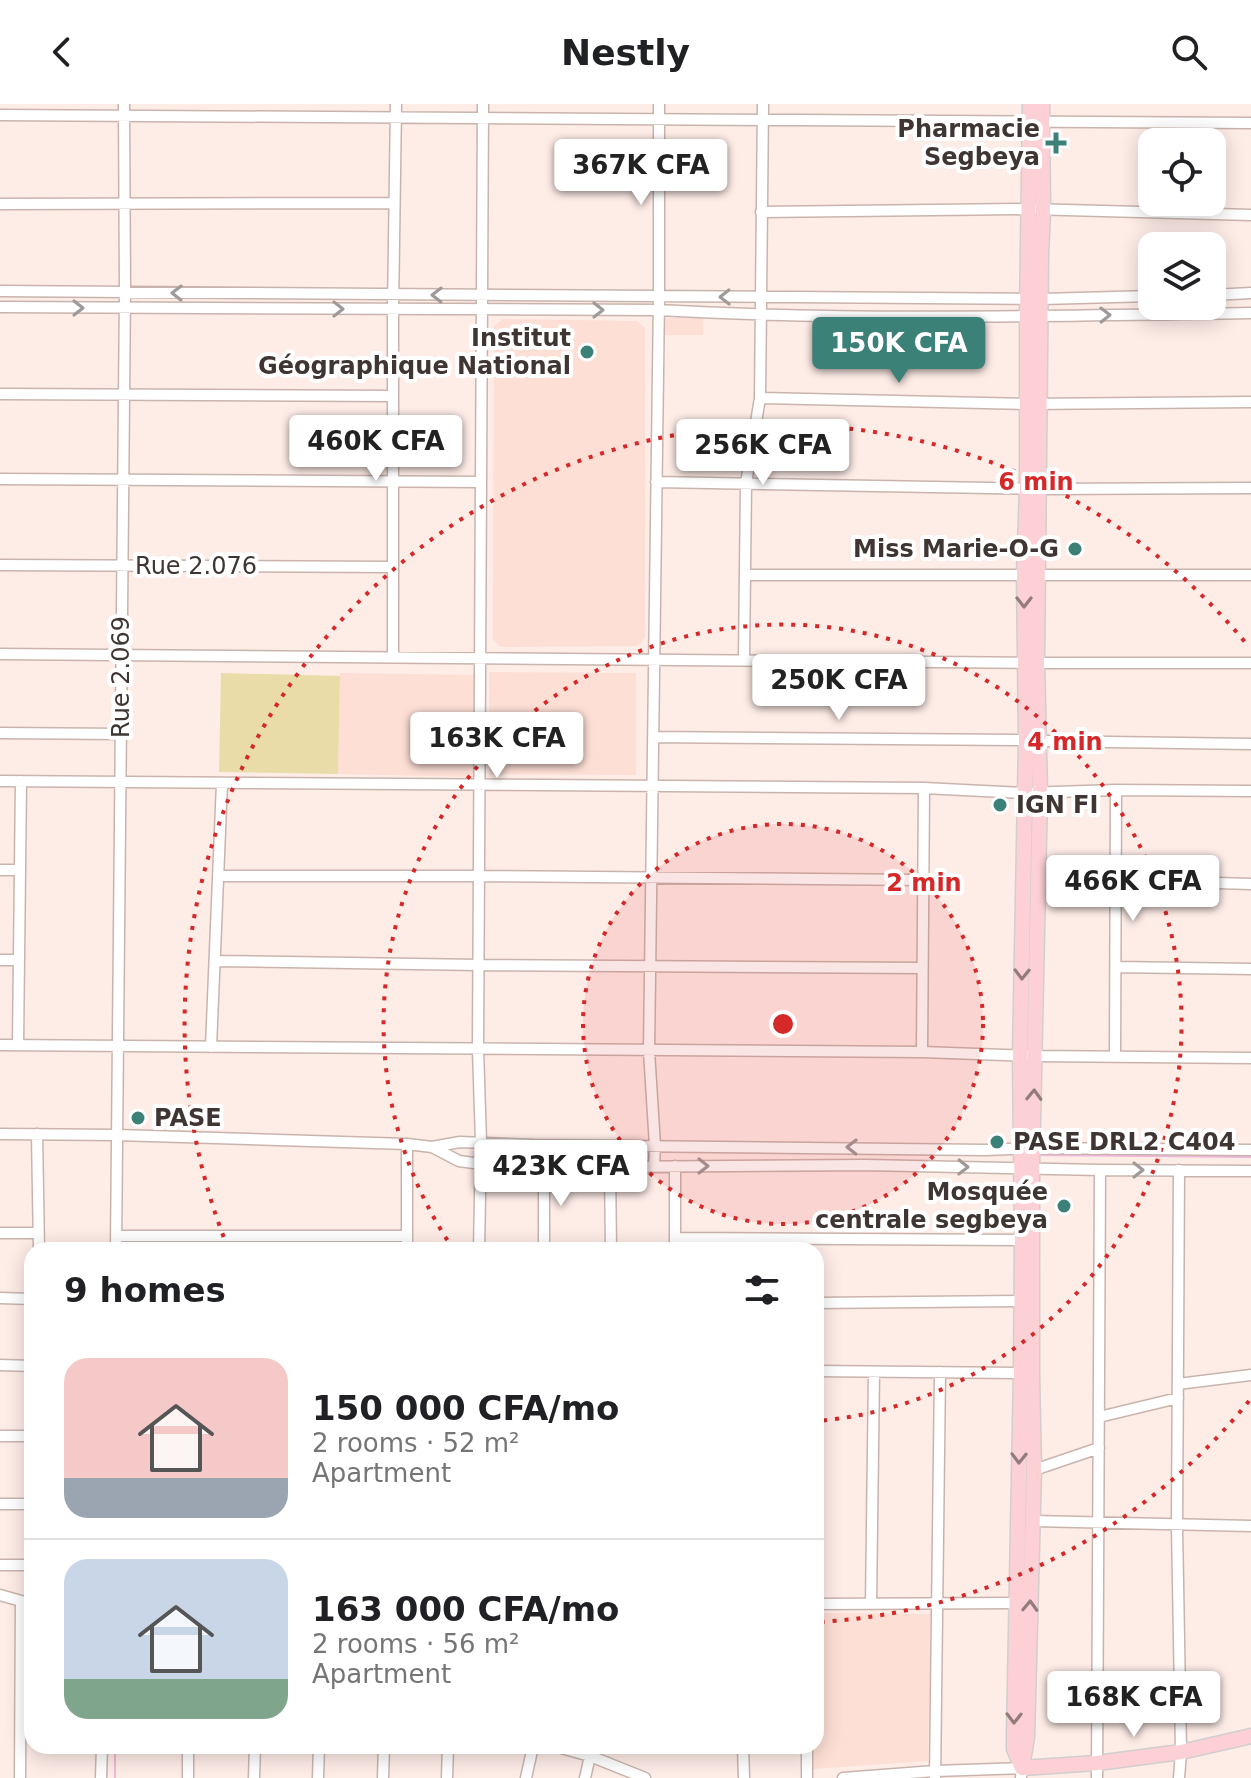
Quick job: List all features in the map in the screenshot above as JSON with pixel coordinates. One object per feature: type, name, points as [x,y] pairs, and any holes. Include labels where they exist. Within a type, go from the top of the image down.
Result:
[{"type":"main road","points":[[1021,1773],[1027,1737],[1034,1470],[1026,1168],[1033,741],[1031,575],[1036,210],[1036,122],[1030,104]]},
{"type":"main road","points":[[1036,122],[1042,104]]},
{"type":"main road","points":[[1021,1773],[1014,1749],[1014,1736],[1020,1301],[1026,1168]]},
{"type":"main road","points":[[1021,1773],[1097,1771],[1251,1736]]},
{"type":"street","points":[[393,657],[396,104]]},
{"type":"street","points":[[479,1242],[483,104]]},
{"type":"street","points":[[654,1165],[649,1051],[659,104]]},
{"type":"street","points":[[744,659],[746,483],[760,398],[763,104]]},
{"type":"street","points":[[0,115],[124,110],[395,117],[1251,123]]},
{"type":"street","name":"Rue 2.069","points":[[116,1242],[124,110]]},
{"type":"street","points":[[0,204],[394,203]]},
{"type":"street","points":[[761,212],[1036,210],[1251,215]]},
{"type":"street","points":[[0,291],[1034,299],[1138,296]]},
{"type":"street","points":[[1226,294],[1251,293]]},
{"type":"street","points":[[0,307],[658,310],[760,316],[1251,313]]},
{"type":"street","points":[[0,394],[393,396]]},
{"type":"street","points":[[760,398],[1033,404],[1251,402]]},
{"type":"street","points":[[0,479],[481,482]]},
{"type":"street","points":[[656,482],[1034,489],[1251,488]]},
{"type":"street","name":"Rue 2.076","points":[[0,565],[393,567]]},
{"type":"street","points":[[745,575],[1251,575]]},
{"type":"street","points":[[0,654],[1251,663]]},
{"type":"street","points":[[0,733],[121,734]]},
{"type":"street","points":[[653,737],[1251,744]]},
{"type":"street","points":[[0,781],[924,788],[1032,792],[1251,791]]},
{"type":"street","points":[[18,1045],[21,781]]},
{"type":"street","points":[[211,1047],[222,783]]},
{"type":"street","points":[[922,1052],[924,788]]},
{"type":"street","points":[[1115,1057],[1116,790]]},
{"type":"street","points":[[0,870],[20,870]]},
{"type":"street","points":[[218,876],[923,880]]},
{"type":"street","points":[[1116,880],[1251,884]]},
{"type":"street","points":[[0,960],[19,960]]},
{"type":"street","points":[[215,961],[922,968]]},
{"type":"street","points":[[1116,967],[1251,969]]},
{"type":"street","points":[[0,1045],[922,1052],[1251,1058]]},
{"type":"street","points":[[0,1134],[117,1135],[432,1147],[481,1142],[985,1150],[1251,1150]]},
{"type":"street","points":[[37,1134],[39,1242]]},
{"type":"street","points":[[407,1144],[407,1242]]},
{"type":"street","points":[[432,1147],[459,1161],[481,1164],[610,1167],[866,1165],[1251,1171]]},
{"type":"street","points":[[544,1165],[544,1242]]},
{"type":"street","points":[[675,1166],[675,1242]]},
{"type":"street","points":[[610,1167],[611,1242]]},
{"type":"street","points":[[1097,1771],[1100,1170]]},
{"type":"street","points":[[1179,1170],[1179,1778]]},
{"type":"street","points":[[0,1233],[38,1233]]},
{"type":"street","points":[[116,1236],[407,1236]]},
{"type":"street","points":[[824,1242],[1022,1240]]},
{"type":"street","points":[[0,1298],[24,1299]]},
{"type":"street","points":[[824,1303],[1020,1301]]},
{"type":"street","points":[[0,1365],[24,1366]]},
{"type":"street","points":[[824,1371],[1021,1373]]},
{"type":"street","points":[[871,1604],[874,1372]]},
{"type":"street","points":[[935,1774],[940,1372]]},
{"type":"street","points":[[1178,1384],[1251,1375]]},
{"type":"street","points":[[1099,1417],[1178,1398]]},
{"type":"street","points":[[0,1436],[24,1436]]},
{"type":"street","points":[[1034,1470],[1099,1448]]},
{"type":"street","points":[[0,1504],[24,1504]]},
{"type":"street","points":[[1033,1521],[1251,1526]]},
{"type":"street","points":[[0,1565],[24,1565]]},
{"type":"street","points":[[0,1595],[24,1601]]},
{"type":"street","points":[[824,1604],[1017,1603]]},
{"type":"street","points":[[20,1778],[24,1677]]},
{"type":"street","points":[[101,1778],[102,1754]]},
{"type":"street","points":[[188,1754],[188,1778]]},
{"type":"street","points":[[254,1778],[255,1754]]},
{"type":"street","points":[[318,1778],[319,1754]]},
{"type":"street","points":[[383,1778],[384,1754]]},
{"type":"street","points":[[447,1778],[448,1754]]},
{"type":"street","points":[[526,1778],[531,1754]]},
{"type":"street","points":[[585,1754],[645,1778]]},
{"type":"street","points":[[743,1754],[744,1778]]},
{"type":"street","points":[[807,1754],[807,1778]]},
{"type":"street","points":[[585,1778],[590,1756]]},
{"type":"street","points":[[843,1778],[1021,1773]]},
{"type":"shaded area","points":[[663,318],[703,318],[703,335],[663,335]]},
{"type":"shaded area","points":[[503,319],[637,321],[645,328],[645,637],[638,646],[500,647],[493,639],[494,326]]},
{"type":"shaded area","points":[[489,672],[636,673],[636,775],[489,774]]},
{"type":"shaded area","points":[[221,673],[340,676],[338,774],[219,772]]},
{"type":"shaded area","points":[[340,673],[477,675],[475,777],[338,774]]},
{"type":"shaded area","points":[[824,1613],[931,1614],[928,1761],[813,1769],[813,1754],[824,1754]]},
{"type":"waterway","points":[[1037,1155],[1251,1157]]},
{"type":"waterway","points":[[115,1754],[115,1778]]},
{"type":"place","name":"Pharmacie Segbeya","points":[[1056,143]]},
{"type":"place","name":"Institut Géographique National","points":[[587,352]]},
{"type":"place","name":"Miss Marie-O-G","points":[[1075,549]]},
{"type":"place","name":"IGN FI","points":[[1000,805]]},
{"type":"place","name":"PASE","points":[[138,1118]]},
{"type":"place","name":"PASE DRL2 C404","points":[[997,1142]]},
{"type":"place","name":"Mosquée centrale segbeya","points":[[1064,1206]]}]
